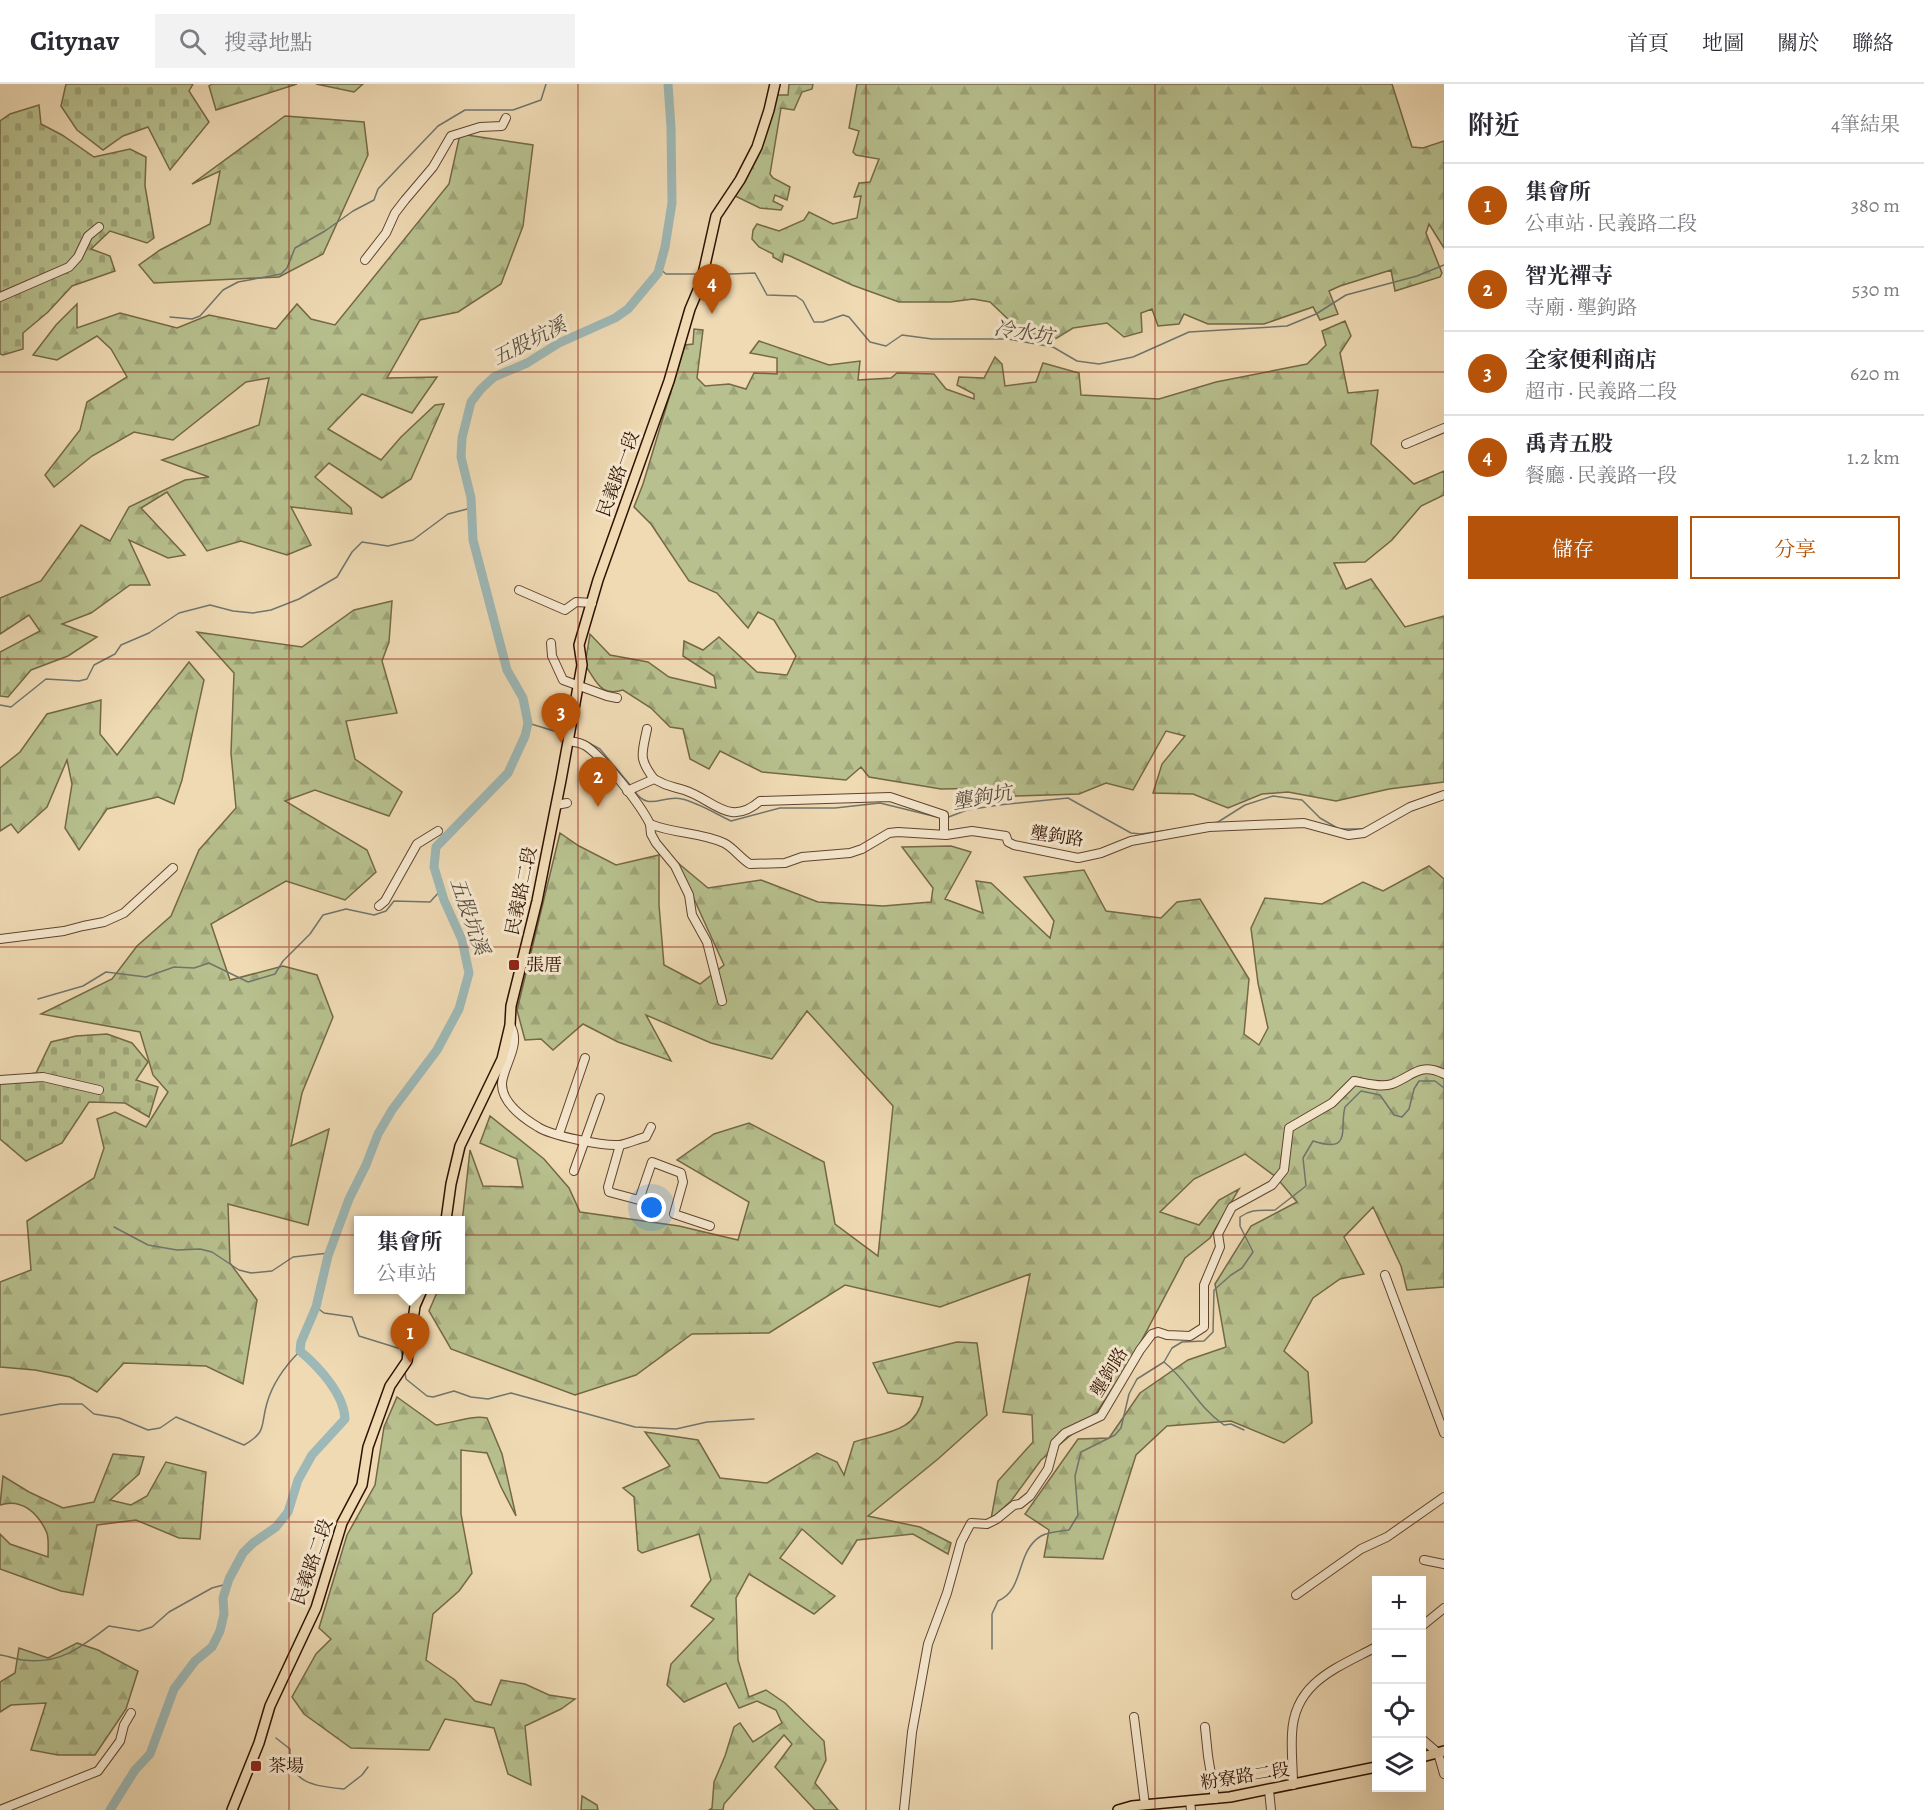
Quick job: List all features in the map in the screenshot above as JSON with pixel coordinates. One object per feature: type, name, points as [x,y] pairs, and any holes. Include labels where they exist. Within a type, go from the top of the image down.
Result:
[{"type":"main road","name":"民義路一段","points":[[578,685],[582,665],[579,645],[629,489],[669,381],[690,309],[703,275],[716,216],[740,180],[757,147],[770,110],[775,84]]},
{"type":"main road","name":"民義路二段","points":[[447,1216],[450,1184],[460,1146],[502,1059],[510,1025],[511,1006],[537,901],[578,685]]},
{"type":"main road","name":"民義路二段","points":[[232,1810],[270,1706],[316,1608],[342,1523],[362,1485],[368,1447],[390,1386],[407,1361],[415,1306],[420,1294]]},
{"type":"main road","points":[[1426,1756],[1441,1752]]},
{"type":"main road","name":"粉寮路二段","points":[[1118,1810],[1145,1805],[1190,1806],[1215,1798],[1269,1790],[1372,1768]]},
{"type":"street","points":[[365,260],[386,233],[395,213],[433,167],[452,136],[480,127],[502,126],[506,118]]},
{"type":"street","points":[[0,297],[69,267],[78,257],[88,236],[99,227]]},
{"type":"street","points":[[1406,444],[1444,428]]},
{"type":"street","points":[[519,590],[565,610],[576,602],[592,603]]},
{"type":"street","points":[[551,644],[552,656],[563,680],[617,698]]},
{"type":"street","points":[[647,729],[642,755],[644,766],[654,779],[668,788],[685,790],[732,813],[745,811],[760,801],[890,797],[944,815],[944,834]]},
{"type":"street","points":[[569,737],[588,747],[631,790],[650,824],[651,834],[675,866],[689,895],[692,915],[707,942],[722,1001]]},
{"type":"street","points":[[631,790],[654,779]]},
{"type":"street","name":"壟鉤路","points":[[650,824],[682,833],[705,836],[724,843],[750,864],[785,863],[802,857],[850,853],[862,849],[889,833],[944,834],[972,831],[1006,836],[1008,842],[1014,845],[1078,858],[1101,853],[1131,841],[1209,827],[1304,823],[1348,835],[1364,833],[1410,807],[1444,795]]},
{"type":"street","points":[[556,806],[567,803]]},
{"type":"street","points":[[378,906],[385,901],[417,844],[438,831]]},
{"type":"street","points":[[0,939],[64,931],[104,922],[124,913],[173,868]]},
{"type":"street","points":[[510,1025],[514,1041],[502,1084],[507,1103],[539,1128],[584,1140],[620,1145],[645,1137],[651,1127]]},
{"type":"street","points":[[559,1134],[585,1058]]},
{"type":"street","name":"壟鉤路","points":[[904,1810],[912,1732],[928,1644],[947,1593],[961,1542],[971,1523],[987,1524],[1030,1496],[1048,1469],[1055,1443],[1065,1433],[1101,1416],[1152,1334],[1158,1332],[1167,1335],[1190,1335],[1204,1327],[1204,1285],[1220,1247],[1218,1234],[1232,1207],[1272,1185],[1284,1170],[1288,1128],[1332,1103],[1354,1081],[1390,1085],[1419,1069],[1434,1069],[1444,1074]]},
{"type":"street","points":[[0,1080],[43,1077],[99,1090]]},
{"type":"street","points":[[574,1171],[600,1098]]},
{"type":"street","points":[[620,1145],[608,1187],[609,1192],[639,1200],[652,1162],[681,1173],[683,1182],[674,1214],[710,1226]]},
{"type":"street","points":[[1385,1275],[1444,1433]]},
{"type":"street","points":[[1296,1595],[1361,1549],[1387,1537],[1444,1497]]},
{"type":"street","points":[[1424,1560],[1444,1564]]},
{"type":"street","points":[[1426,1623],[1443,1610]]},
{"type":"street","points":[[1293,1785],[1292,1733],[1295,1713],[1303,1694],[1312,1684],[1372,1650]]},
{"type":"street","points":[[0,1810],[98,1770],[120,1742],[124,1725],[131,1713]]},
{"type":"street","points":[[1134,1717],[1145,1805]]},
{"type":"street","points":[[1205,1727],[1215,1798]]},
{"type":"street","points":[[1426,1742],[1441,1752],[1444,1774]]},
{"type":"street","points":[[1269,1790],[1271,1810]]},
{"type":"green space","points":[[66,84],[193,84],[189,91],[209,122],[170,170],[148,127],[123,136],[103,150],[77,130],[61,106]]},
{"type":"green space","points":[[212,84],[297,84],[216,110],[209,86]]},
{"type":"green space","points":[[316,84],[363,84],[354,92]]},
{"type":"green space","points":[[789,84],[813,84],[812,89],[802,92],[794,110],[781,108],[770,174],[790,187],[787,200],[775,195],[773,201],[783,206],[781,210],[760,208],[731,194],[751,168],[777,95],[788,95]]},
{"type":"green space","points":[[857,84],[1392,84],[1412,147],[1423,148],[1444,141],[1444,248],[1429,224],[1426,233],[1442,273],[1440,277],[1395,291],[1391,270],[1340,286],[1329,291],[1338,314],[1320,320],[1313,307],[1264,324],[1208,324],[1184,314],[1179,324],[1158,326],[1152,309],[1141,313],[1142,332],[1124,337],[1107,323],[1073,328],[1052,341],[1020,337],[1010,321],[990,302],[973,299],[950,302],[899,302],[852,285],[790,256],[784,254],[782,262],[759,247],[752,239],[753,230],[757,224],[779,231],[804,220],[809,212],[833,224],[857,218],[861,196],[854,197],[859,183],[870,182],[879,159],[856,155],[853,152],[859,131],[849,128]]},
{"type":"green space","points":[[39,105],[41,124],[94,157],[130,149],[146,157],[145,186],[154,238],[147,243],[110,231],[91,249],[110,256],[115,271],[72,286],[48,312],[23,333],[23,349],[3,355],[0,354],[0,121],[10,114]]},
{"type":"green space","points":[[285,116],[364,122],[368,155],[323,254],[279,277],[154,283],[139,265],[160,250],[210,224],[220,171],[192,184]]},
{"type":"green space","points":[[460,134],[533,145],[523,226],[501,284],[458,312],[420,320],[387,378],[437,377],[412,413],[362,394],[328,429],[381,460],[401,437],[435,405],[444,404],[411,479],[382,498],[329,463],[315,477],[351,508],[352,514],[291,507],[311,545],[287,555],[241,541],[207,551],[167,492],[141,508],[185,555],[168,558],[129,540],[150,585],[130,585],[91,613],[62,624],[97,637],[68,656],[31,670],[8,697],[0,696],[0,652],[40,631],[29,615],[0,634],[0,598],[41,581],[81,525],[110,541],[129,507],[185,480],[209,477],[162,460],[259,425],[269,378],[246,382],[173,440],[134,432],[92,456],[54,487],[45,475],[80,430],[87,402],[127,377],[111,349],[97,336],[57,360],[33,355],[56,325],[77,304],[77,328],[120,313],[177,328],[209,315],[276,329],[297,304],[311,319],[335,325],[449,184]]},
{"type":"green space","points":[[1345,321],[1351,336],[1340,353],[1348,393],[1378,390],[1371,444],[1414,484],[1444,471],[1444,495],[1421,506],[1392,540],[1365,562],[1334,563],[1346,589],[1371,579],[1405,627],[1444,616],[1444,782],[1389,789],[1336,801],[1288,792],[1262,794],[1228,808],[1193,794],[1153,793],[1162,764],[1185,736],[1166,731],[1133,790],[1106,783],[1079,794],[1015,796],[991,788],[941,789],[869,777],[861,767],[846,780],[762,772],[720,751],[709,769],[690,759],[683,729],[670,727],[651,708],[623,690],[615,692],[604,690],[585,665],[590,634],[610,655],[648,662],[669,677],[716,688],[714,676],[683,656],[684,641],[703,650],[719,637],[757,672],[787,675],[796,656],[774,620],[758,612],[748,628],[717,593],[689,581],[651,524],[634,507],[685,345],[693,344],[694,329],[703,330],[697,378],[705,386],[729,384],[746,389],[754,373],[777,374],[777,358],[750,353],[759,341],[829,365],[860,361],[858,380],[891,378],[897,373],[934,374],[946,389],[974,399],[974,394],[957,385],[959,377],[984,378],[995,357],[1002,364],[1005,386],[1036,382],[1043,363],[1079,373],[1081,395],[1159,399],[1216,382],[1307,364],[1326,345],[1322,331]]},
{"type":"green space","points":[[392,601],[389,642],[382,661],[397,713],[346,721],[355,759],[402,792],[389,816],[315,790],[285,801],[367,850],[376,872],[345,900],[286,881],[211,924],[230,980],[283,966],[317,975],[333,1017],[302,1093],[291,1146],[329,1129],[308,1225],[228,1204],[230,1263],[257,1300],[243,1384],[206,1366],[124,1363],[97,1392],[70,1377],[35,1370],[0,1367],[0,1282],[31,1270],[27,1221],[94,1178],[104,1148],[97,1119],[115,1112],[146,1127],[168,1092],[153,1075],[140,1032],[41,1014],[112,979],[137,946],[171,916],[199,850],[236,808],[231,753],[234,673],[197,632],[302,647],[354,610]]},
{"type":"green space","points":[[189,662],[204,680],[182,780],[174,804],[158,797],[107,809],[79,850],[65,828],[72,784],[67,760],[47,807],[18,833],[11,824],[0,831],[0,768],[20,752],[47,714],[101,700],[100,734],[117,755]]},
{"type":"green space","points":[[560,833],[579,846],[616,865],[659,855],[659,905],[664,965],[700,984],[724,965],[684,877],[672,858],[708,888],[761,880],[818,902],[883,906],[931,902],[933,888],[902,847],[951,846],[971,852],[945,899],[983,913],[976,881],[991,883],[1050,938],[1054,921],[1024,877],[1084,870],[1106,911],[1161,918],[1177,902],[1200,899],[1249,979],[1244,1034],[1259,1045],[1268,1028],[1258,983],[1251,928],[1265,898],[1322,904],[1363,882],[1383,891],[1429,866],[1444,879],[1444,1287],[1407,1290],[1401,1266],[1373,1207],[1344,1237],[1364,1274],[1340,1279],[1313,1298],[1284,1351],[1308,1372],[1312,1423],[1284,1443],[1231,1421],[1167,1426],[1136,1455],[1103,1559],[1044,1557],[1049,1530],[1025,1514],[1078,1439],[1109,1438],[1140,1393],[1188,1360],[1226,1347],[1215,1284],[1251,1226],[1297,1202],[1276,1177],[1245,1154],[1194,1179],[1160,1212],[1199,1225],[1219,1200],[1239,1189],[1210,1238],[1185,1258],[1134,1355],[1095,1415],[1041,1460],[1011,1501],[991,1519],[998,1481],[1033,1442],[1032,1415],[1003,1412],[1030,1274],[940,1307],[845,1285],[769,1333],[692,1334],[636,1375],[575,1395],[451,1349],[429,1311],[436,1294],[465,1294],[465,1216],[463,1216],[470,1150],[483,1186],[523,1187],[517,1159],[480,1143],[490,1116],[544,1159],[569,1188],[580,1212],[679,1226],[738,1240],[749,1202],[677,1160],[714,1134],[749,1123],[824,1162],[835,1224],[878,1256],[893,1106],[807,1011],[772,1059],[711,1043],[646,1015],[671,1061],[618,1042],[583,1024],[553,1050],[541,1039],[525,1040],[517,1010]]},
{"type":"green space","points":[[107,1034],[132,1043],[148,1062],[136,1080],[158,1087],[149,1117],[125,1103],[89,1102],[62,1143],[26,1161],[0,1139],[0,1079],[36,1073],[51,1042],[76,1036]]},
{"type":"green space","points":[[957,1342],[977,1343],[987,1415],[938,1459],[868,1516],[920,1527],[951,1543],[948,1554],[913,1534],[857,1540],[842,1564],[802,1529],[780,1558],[835,1596],[814,1614],[749,1574],[736,1598],[738,1660],[749,1697],[766,1690],[785,1703],[824,1741],[826,1760],[815,1783],[838,1810],[815,1810],[775,1767],[792,1744],[784,1735],[724,1804],[723,1810],[709,1810],[712,1808],[714,1782],[734,1727],[740,1723],[753,1742],[782,1723],[776,1710],[757,1701],[739,1708],[726,1683],[684,1702],[667,1685],[671,1664],[714,1619],[691,1606],[711,1580],[699,1534],[642,1553],[638,1550],[634,1497],[623,1488],[670,1466],[645,1432],[698,1440],[720,1478],[767,1483],[817,1453],[837,1462],[844,1475],[854,1442],[888,1433],[906,1424],[914,1418],[923,1397],[888,1393],[873,1363]]},
{"type":"green space","points":[[397,1397],[436,1425],[468,1418],[487,1418],[502,1454],[516,1516],[487,1453],[461,1450],[461,1514],[472,1573],[459,1591],[433,1614],[426,1660],[455,1680],[475,1701],[491,1705],[501,1680],[525,1684],[549,1695],[575,1699],[561,1709],[525,1726],[531,1785],[508,1774],[494,1728],[445,1719],[429,1750],[351,1748],[304,1714],[292,1697],[316,1654],[331,1639],[319,1628],[347,1535],[375,1485],[384,1427]]},
{"type":"green space","points":[[113,1454],[144,1457],[139,1474],[110,1500],[131,1505],[147,1496],[166,1462],[206,1472],[200,1539],[179,1538],[136,1520],[97,1525],[83,1595],[61,1591],[0,1569],[0,1534],[10,1544],[48,1557],[47,1533],[39,1519],[22,1506],[8,1503],[0,1505],[3,1476],[29,1492],[63,1508],[94,1502]]},
{"type":"green space","points":[[77,1643],[98,1650],[138,1671],[126,1709],[95,1755],[58,1755],[31,1750],[46,1703],[11,1705],[0,1712],[0,1682],[15,1673],[19,1648],[48,1658]]},
{"type":"green space","points":[[582,1796],[597,1805],[598,1810],[581,1810]]},
{"type":"waterway","points":[[170,317],[192,319],[200,316],[223,290],[238,282],[281,274],[287,268],[295,248],[374,200],[378,189],[438,126],[465,110],[513,110],[541,100],[546,84]]},
{"type":"waterway","name":"五股坑溪","points":[[110,1810],[135,1770],[150,1754],[174,1689],[195,1661],[212,1647],[220,1631],[224,1614],[223,1598],[229,1579],[243,1553],[276,1527],[288,1512],[298,1480],[312,1455],[345,1419],[344,1410],[335,1391],[322,1373],[300,1351],[301,1342],[316,1307],[328,1256],[349,1199],[378,1134],[392,1110],[437,1050],[459,1009],[469,973],[462,940],[444,900],[434,867],[436,847],[508,773],[525,736],[528,723],[523,698],[507,670],[473,540],[471,498],[461,457],[462,438],[471,402],[494,377],[527,363],[559,343],[615,318],[628,309],[658,273],[672,203],[668,84]]},
{"type":"waterway","name":"冷水坑","points":[[707,275],[755,273],[767,295],[796,296],[803,301],[814,322],[823,322],[843,315],[849,317],[870,342],[886,346],[902,335],[932,339],[1008,339],[1053,347],[1077,361],[1099,364],[1133,357],[1189,332],[1287,326],[1316,314],[1346,295],[1417,276],[1444,265]]},
{"type":"waterway","name":"冷水坑","points":[[659,268],[666,274],[700,274]]},
{"type":"waterway","points":[[0,705],[11,707],[46,679],[79,681],[87,679],[94,665],[115,654],[121,645],[149,633],[179,613],[210,605],[253,613],[271,610],[299,599],[337,577],[352,552],[362,542],[388,546],[413,540],[448,514],[471,508]]},
{"type":"waterway","name":"壟鉤坑","points":[[528,723],[564,734]]},
{"type":"waterway","name":"壟鉤坑","points":[[572,737],[584,741]]},
{"type":"waterway","name":"壟鉤坑","points":[[589,743],[600,749],[631,786]]},
{"type":"waterway","name":"壟鉤坑","points":[[634,790],[639,797],[650,802],[682,799],[731,821],[780,808],[835,808],[880,803],[941,818]]},
{"type":"waterway","name":"壟鉤坑","points":[[1213,823],[1245,805],[1273,796],[1302,800],[1320,818],[1339,829],[1362,829]]},
{"type":"waterway","name":"壟鉤坑","points":[[946,818],[967,810],[1068,798],[1131,833],[1141,834],[1178,829]]},
{"type":"waterway","points":[[38,999],[83,986],[106,972],[146,977],[174,967],[194,968],[209,963],[248,982],[275,974],[283,961],[310,934],[323,915],[346,909],[374,915],[386,911],[394,901],[430,902],[441,890]]},
{"type":"waterway","points":[[992,1649],[992,1614],[998,1601],[1007,1596],[1017,1580],[1027,1551],[1041,1536],[1069,1530],[1078,1515],[1075,1476],[1081,1452],[1115,1435],[1121,1428],[1129,1394],[1137,1379],[1164,1362],[1172,1348],[1182,1342],[1204,1341],[1213,1332],[1214,1290],[1242,1268],[1253,1252],[1240,1226],[1240,1217],[1253,1211],[1275,1210],[1306,1186],[1303,1158],[1313,1141],[1326,1144],[1339,1142],[1342,1137],[1345,1107],[1361,1091],[1380,1095],[1394,1115],[1402,1117],[1409,1109],[1414,1089],[1419,1081],[1435,1081],[1444,1088]]},
{"type":"waterway","points":[[114,1227],[148,1245],[177,1250],[200,1249],[212,1252],[239,1270],[251,1273],[272,1271],[293,1257],[329,1253]]},
{"type":"waterway","points":[[316,1307],[324,1313],[352,1317],[359,1336],[401,1349],[403,1359]]},
{"type":"waterway","points":[[0,1415],[60,1404],[82,1404],[94,1414],[119,1418],[148,1430],[160,1428],[176,1417],[244,1445],[260,1432],[267,1403],[276,1381],[300,1351]]},
{"type":"waterway","points":[[1164,1362],[1215,1418],[1224,1425],[1231,1424],[1244,1430]]},
{"type":"waterway","points":[[405,1373],[406,1379],[427,1396],[433,1397],[454,1391],[471,1397],[488,1399],[511,1393],[635,1427],[676,1429],[707,1422],[754,1419]]},
{"type":"waterway","points":[[0,1655],[36,1661],[59,1657],[89,1641],[109,1626],[139,1631],[152,1627],[169,1612],[212,1588],[227,1584]]},
{"type":"waterway","points":[[276,1738],[290,1749],[294,1770],[306,1781],[314,1784],[344,1789],[362,1775],[368,1767]]},
{"type":"place","name":"禹青五股","points":[[712,314]]},
{"type":"place","name":"全家便利商店","points":[[561,743]]},
{"type":"place","name":"智光禪寺","points":[[598,807]]},
{"type":"place","name":"張厝","points":[[514,965]]},
{"type":"place","name":"集會所","points":[[410,1363]]},
{"type":"place","name":"茶場","points":[[256,1766]]}]
